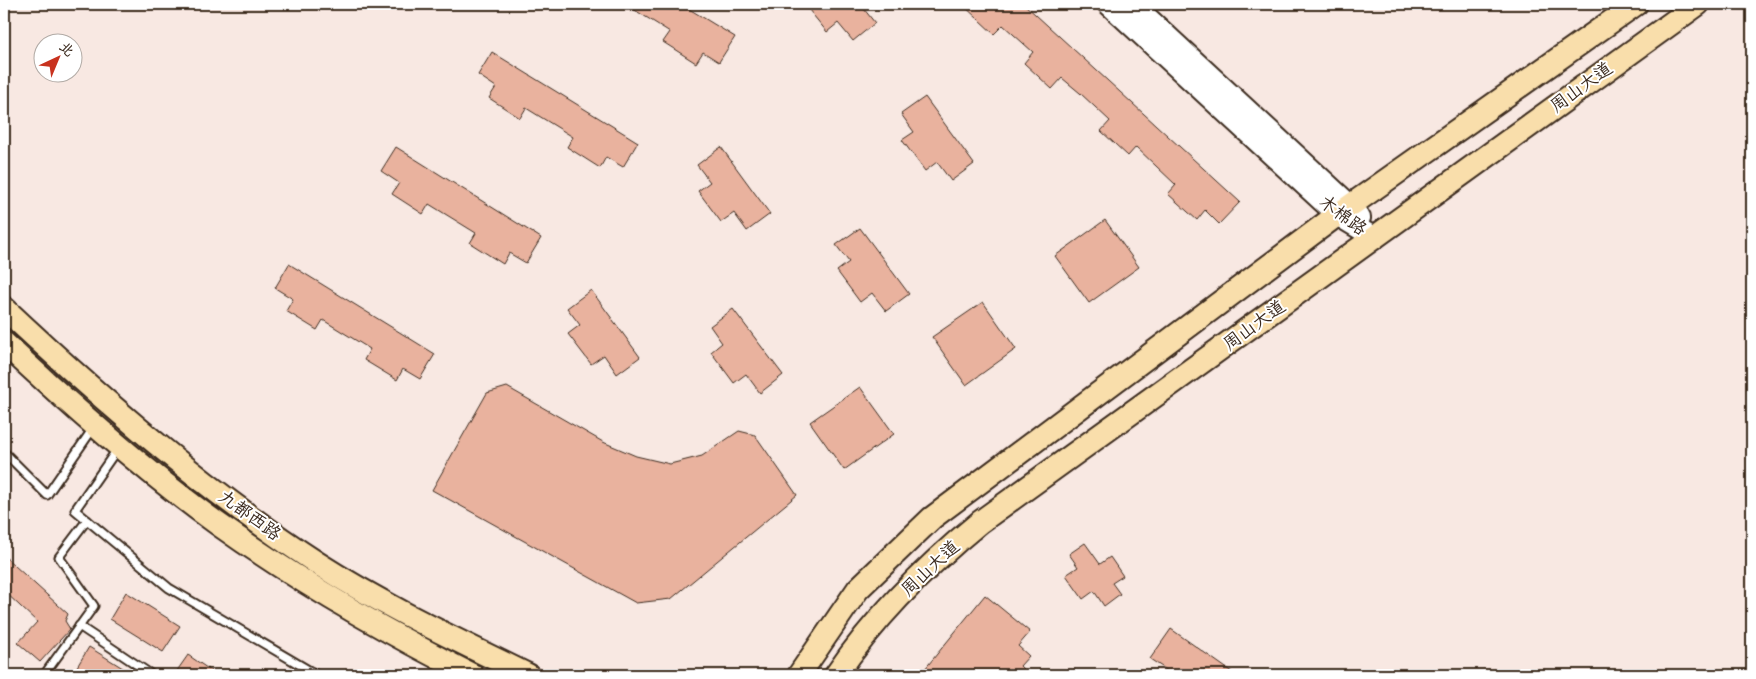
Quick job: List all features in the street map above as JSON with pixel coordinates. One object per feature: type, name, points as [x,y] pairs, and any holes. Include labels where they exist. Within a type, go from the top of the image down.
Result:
[{"type":"main road","name":"木棉路","points":[[1108,4],[1375,238]]},
{"type":"main road","name":"木棉路","points":[[1133,4],[1344,211]]},
{"type":"main road","name":"周山大道","points":[[800,675],[835,619],[870,576],[932,518],[1344,211],[1636,4]]},
{"type":"main road","name":"周山大道","points":[[836,675],[871,626],[920,575],[980,522],[1698,4]]},
{"type":"main road","name":"九都西路","points":[[4,308],[105,401],[233,505],[319,564],[420,622],[528,675]]},
{"type":"main road","name":"九都西路","points":[[4,343],[95,425],[218,524],[307,583],[408,643],[472,675]]},
{"type":"main road","points":[[782,675],[798,664],[835,619]]},
{"type":"main road","points":[[850,675],[871,626]]},
{"type":"lane","points":[[4,452],[47,495],[95,425]]},
{"type":"lane","points":[[120,445],[75,510],[170,588],[317,675]]},
{"type":"lane","points":[[44,675],[94,606],[59,557],[87,520]]},
{"type":"lane","points":[[79,626],[152,675]]},
{"type":"building","points":[[625,4],[681,4],[735,37],[719,62],[703,52],[696,63],[663,42],[670,32]]},
{"type":"building","points":[[804,4],[860,4],[875,23],[853,41],[838,23],[827,32]]},
{"type":"building","points":[[962,4],[1024,4],[1240,202],[1219,224],[1205,210],[1197,220],[1168,194],[1176,185],[1136,147],[1128,156],[1101,131],[1110,121],[1080,93],[1062,78],[1052,89],[1024,63],[1033,52],[1003,25],[994,34]]},
{"type":"building","points":[[492,52],[638,142],[623,167],[606,157],[600,168],[567,147],[573,137],[526,108],[520,118],[489,98],[496,87],[478,75]]},
{"type":"building","points":[[925,97],[974,164],[951,181],[937,162],[925,171],[902,140],[914,132],[901,114]]},
{"type":"building","points":[[396,147],[541,238],[526,263],[509,253],[503,264],[470,243],[476,233],[429,204],[423,214],[392,194],[399,183],[381,171]]},
{"type":"building","points":[[721,147],[770,214],[747,231],[734,213],[721,222],[698,191],[710,182],[697,165]]},
{"type":"building","points":[[1105,220],[1139,267],[1089,303],[1055,256]]},
{"type":"building","points":[[860,228],[909,294],[886,311],[872,293],[860,302],[837,271],[849,262],[836,245]]},
{"type":"building","points":[[289,264],[435,354],[420,379],[403,369],[397,380],[364,360],[370,349],[323,320],[317,330],[286,311],[293,299],[275,288]]},
{"type":"building","points":[[591,290],[640,357],[617,374],[604,355],[591,364],[568,334],[580,325],[567,308]]},
{"type":"building","points":[[983,302],[1016,349],[966,385],[932,337]]},
{"type":"building","points":[[733,309],[783,375],[760,393],[746,374],[734,383],[711,352],[722,343],[710,326]]},
{"type":"building","points":[[507,387],[603,442],[636,456],[670,464],[702,456],[739,431],[755,435],[797,495],[671,599],[636,603],[432,490],[487,393]]},
{"type":"building","points":[[860,387],[894,434],[844,470],[810,422]]},
{"type":"building","points":[[1085,543],[1100,564],[1110,557],[1123,576],[1112,583],[1120,594],[1104,606],[1094,591],[1083,599],[1066,575],[1078,567],[1069,554]]},
{"type":"building","points":[[4,556],[68,614],[65,621],[70,629],[40,662],[18,643],[37,622],[4,591]]},
{"type":"building","points":[[126,592],[180,626],[163,652],[110,619]]},
{"type":"building","points":[[985,595],[1030,632],[1018,646],[1029,656],[1020,666],[1029,675],[920,675]]},
{"type":"building","points":[[1171,629],[1236,675],[1174,675],[1150,659]]},
{"type":"building","points":[[89,647],[134,675],[72,675]]},
{"type":"building","points":[[188,655],[217,675],[174,675]]}]
